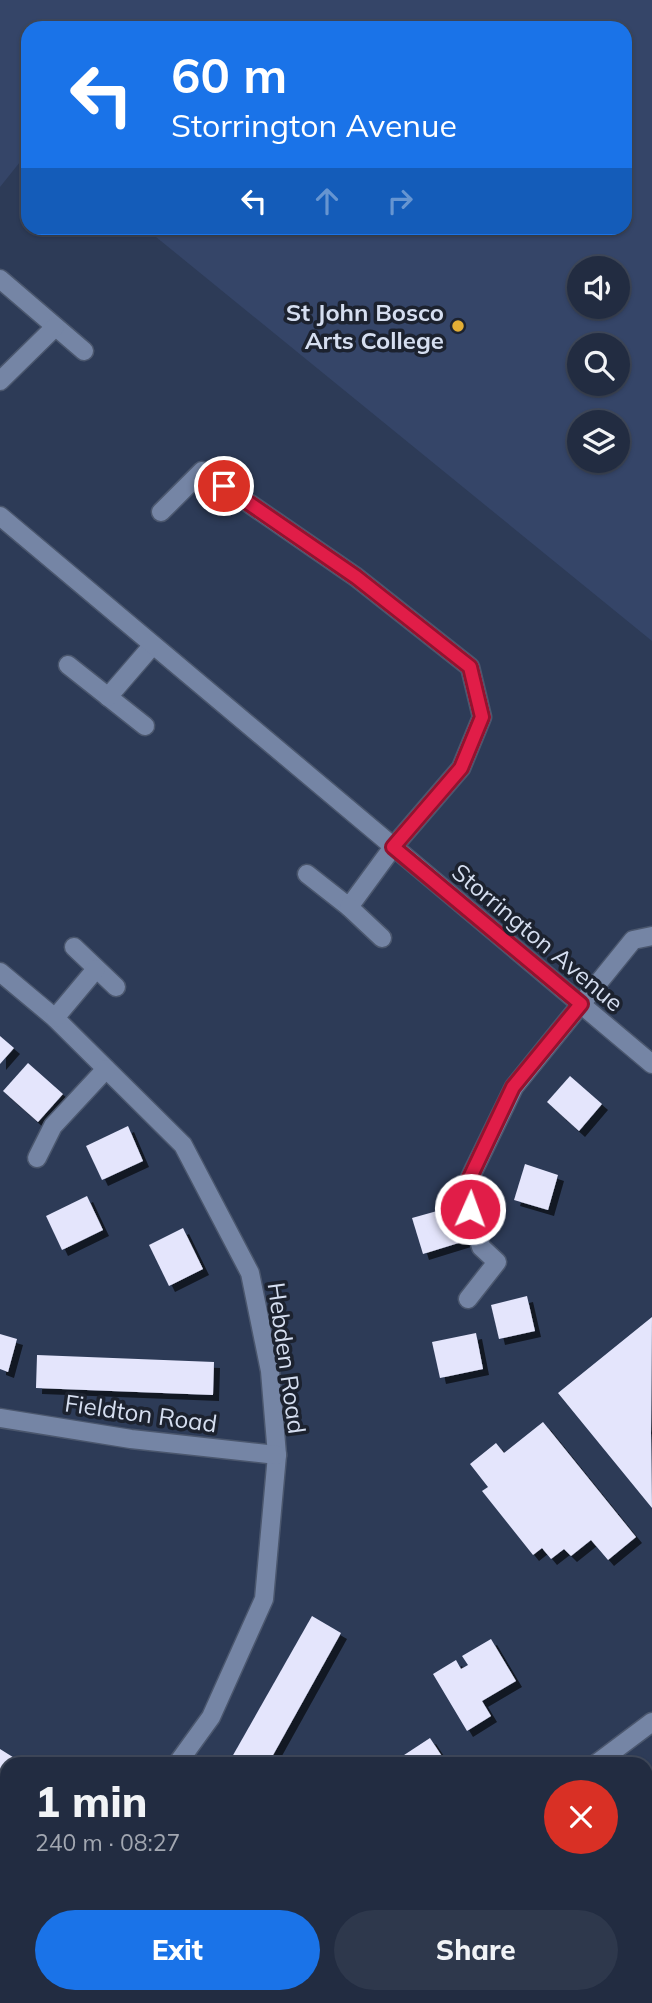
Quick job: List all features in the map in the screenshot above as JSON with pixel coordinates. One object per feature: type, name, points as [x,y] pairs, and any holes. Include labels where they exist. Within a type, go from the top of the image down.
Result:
[{"type":"street","points":[[0,279],[83,351]]},
{"type":"street","points":[[0,381],[55,327]]},
{"type":"street","points":[[161,512],[202,471],[356,577],[470,667],[482,717],[461,768],[393,847],[349,907]]},
{"type":"street","name":"Storrington Avenue","points":[[0,516],[652,1064]]},
{"type":"street","points":[[108,697],[152,646]]},
{"type":"street","points":[[68,666],[145,726]]},
{"type":"street","points":[[307,874],[349,907],[382,939]]},
{"type":"street","points":[[468,1299],[498,1262],[481,1247],[464,1190],[513,1087],[634,940],[652,936]]},
{"type":"street","points":[[74,947],[116,987]]},
{"type":"street","points":[[55,1018],[96,969]]},
{"type":"street","name":"Hebden Road","points":[[0,972],[55,1018],[183,1145],[250,1273],[270,1371],[276,1455],[264,1599],[211,1717],[182,1757]]},
{"type":"street","points":[[37,1158],[53,1126],[106,1069]]},
{"type":"street","name":"Fieldton Road","points":[[0,1418],[131,1439],[276,1455]]},
{"type":"street","points":[[605,1757],[652,1722]]},
{"type":"shaded area","name":"St John Bosco Arts College","points":[[0,0],[652,0],[652,641],[154,235],[632,235],[632,21],[21,21],[21,161],[0,187]]},
{"type":"building","points":[[0,1036],[14,1048],[0,1064]]},
{"type":"building","points":[[28,1063],[63,1094],[38,1122],[3,1091]]},
{"type":"building","points":[[570,1076],[602,1104],[579,1131],[547,1102]]},
{"type":"building","points":[[128,1126],[143,1161],[102,1180],[86,1146]]},
{"type":"building","points":[[525,1164],[558,1175],[548,1210],[514,1200]]},
{"type":"building","points":[[87,1196],[103,1230],[62,1250],[46,1216]]},
{"type":"building","points":[[455,1206],[465,1241],[423,1254],[412,1218]]},
{"type":"building","points":[[183,1228],[203,1269],[169,1286],[149,1245]]},
{"type":"building","points":[[527,1296],[535,1331],[499,1339],[491,1305]]},
{"type":"building","points":[[652,1317],[651,1433],[652,1508],[558,1393]]},
{"type":"building","points":[[476,1333],[483,1369],[440,1378],[432,1342]]},
{"type":"building","points":[[0,1334],[17,1339],[8,1372],[0,1369]]},
{"type":"building","points":[[37,1355],[214,1362],[213,1395],[36,1388]]},
{"type":"building","points":[[543,1422],[636,1537],[608,1560],[591,1540],[571,1556],[564,1549],[551,1559],[542,1548],[533,1555],[482,1491],[488,1487],[470,1464],[496,1443],[504,1453]]},
{"type":"building","points":[[312,1616],[341,1633],[272,1757],[232,1757]]},
{"type":"building","points":[[491,1639],[516,1681],[482,1701],[491,1716],[467,1731],[433,1674],[456,1660],[461,1669],[468,1665],[462,1656]]},
{"type":"building","points":[[430,1738],[442,1757],[401,1757]]},
{"type":"building","points":[[0,1749],[13,1757],[0,1757]]},
{"type":"place","name":"St John Bosco Arts College","points":[[458,326]]},
{"type":"route","points":[[224,486],[356,577],[470,667],[482,717],[461,768],[393,847],[581,1004],[513,1087],[464,1190],[470,1209]]}]
